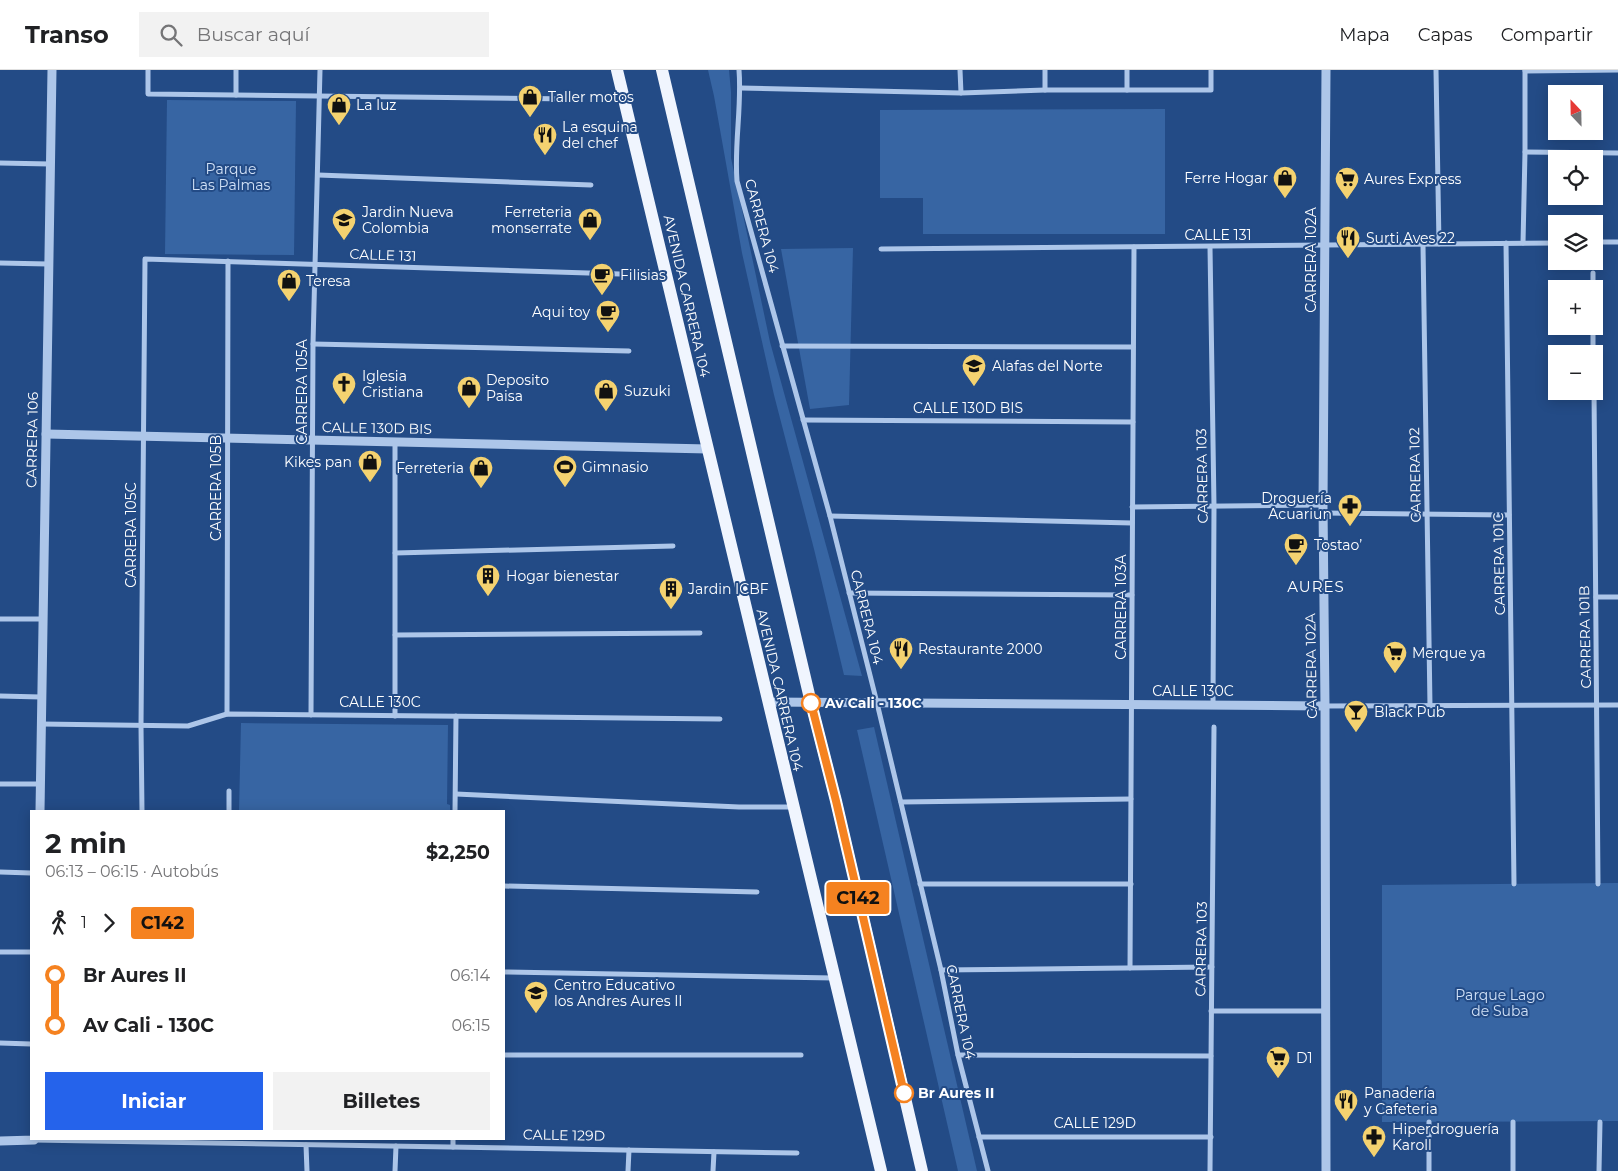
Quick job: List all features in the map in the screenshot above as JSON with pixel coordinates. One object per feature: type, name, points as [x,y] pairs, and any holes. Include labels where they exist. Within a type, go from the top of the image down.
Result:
[{"type":"main road","name":"AVENIDA CARRERA 104","points":[[617,70],[881,1171]]},
{"type":"main road","name":"AVENIDA CARRERA 104","points":[[662,70],[922,1171]]},
{"type":"street","name":"CARRERA 106","points":[[40,810],[52,70]]},
{"type":"street","points":[[148,70],[148,94],[575,99]]},
{"type":"street","points":[[236,70],[236,95]]},
{"type":"street","name":"CARRERA 105A","points":[[311,715],[314,344],[320,70]]},
{"type":"street","name":"CARRERA 104","points":[[739,70],[741,88],[736,159],[737,182],[830,516],[901,802],[958,1055],[988,1171]]},
{"type":"street","points":[[960,70],[961,93]]},
{"type":"street","points":[[1045,70],[1045,90]]},
{"type":"street","points":[[1127,70],[1127,90]]},
{"type":"street","points":[[741,88],[961,93],[1045,90],[1211,90],[1211,70]]},
{"type":"street","name":"CARRERA 102A","points":[[1326,70],[1323,509],[1326,1171]]},
{"type":"street","points":[[1436,70],[1439,244]]},
{"type":"street","points":[[1523,243],[1525,70],[1618,70]]},
{"type":"street","points":[[1525,152],[1618,153]]},
{"type":"street","points":[[0,163],[50,164]]},
{"type":"street","points":[[318,175],[591,185]]},
{"type":"street","points":[[1603,242],[1618,242]]},
{"type":"street","name":"CARRERA 101C","points":[[1506,243],[1514,884]]},
{"type":"street","name":"CALLE 131","points":[[881,249],[1548,243]]},
{"type":"street","name":"CARRERA 102","points":[[1423,245],[1430,706]]},
{"type":"street","name":"CARRERA 103A","points":[[1130,968],[1134,247]]},
{"type":"street","name":"CARRERA 103","points":[[1210,247],[1214,506],[1213,705]]},
{"type":"street","name":"CALLE 131","points":[[145,259],[620,274]]},
{"type":"street","name":"CARRERA 105C","points":[[142,810],[145,259]]},
{"type":"street","name":"CARRERA 105B","points":[[227,714],[228,261]]},
{"type":"street","points":[[0,262],[48,264]]},
{"type":"street","points":[[1593,273],[1593,280]]},
{"type":"street","points":[[314,344],[629,351]]},
{"type":"street","points":[[782,346],[1133,347]]},
{"type":"street","name":"CARRERA 101B","points":[[1594,400],[1598,884]]},
{"type":"street","name":"CALLE 130D BIS","points":[[803,420],[1133,422]]},
{"type":"street","name":"CALLE 130D BIS","points":[[46,434],[708,449]]},
{"type":"street","points":[[395,442],[395,716]]},
{"type":"street","points":[[1132,507],[1214,506],[1427,514],[1510,515]]},
{"type":"street","points":[[830,516],[1132,524]]},
{"type":"street","points":[[395,553],[673,546]]},
{"type":"street","points":[[849,593],[1132,595]]},
{"type":"street","points":[[1596,597],[1618,597]]},
{"type":"street","points":[[0,618],[42,619]]},
{"type":"street","points":[[395,635],[700,633]]},
{"type":"street","points":[[0,696],[41,697]]},
{"type":"street","name":"CALLE 130C","points":[[768,702],[1325,706],[1618,705]]},
{"type":"street","name":"CALLE 130C","points":[[41,724],[188,726],[227,714],[720,718]]},
{"type":"street","points":[[456,716],[456,810]]},
{"type":"street","name":"CARRERA 103","points":[[1210,1171],[1214,727]]},
{"type":"street","points":[[0,784],[40,784]]},
{"type":"street","points":[[229,791],[229,810]]},
{"type":"street","points":[[456,794],[739,807],[793,807]]},
{"type":"street","points":[[901,802],[1131,799]]},
{"type":"street","points":[[0,872],[30,873]]},
{"type":"street","points":[[920,884],[1130,884]]},
{"type":"street","points":[[505,886],[757,892]]},
{"type":"street","points":[[0,952],[30,952]]},
{"type":"street","points":[[940,970],[1212,967]]},
{"type":"street","points":[[505,972],[834,978]]},
{"type":"street","points":[[1211,1011],[1326,1011]]},
{"type":"street","points":[[0,1043],[30,1044]]},
{"type":"street","points":[[505,1055],[801,1055]]},
{"type":"street","points":[[958,1055],[1211,1056]]},
{"type":"street","points":[[1428,1122],[1429,1171]]},
{"type":"street","points":[[1513,1171],[1514,1122]]},
{"type":"street","points":[[1599,1171],[1600,1122]]},
{"type":"street","name":"CALLE 129D","points":[[979,1137],[1210,1137]]},
{"type":"street","points":[[453,1140],[453,1147]]},
{"type":"street","name":"CALLE 129D","points":[[0,1141],[227,1141],[306,1145],[797,1153]]},
{"type":"street","points":[[306,1145],[307,1171]]},
{"type":"street","points":[[396,1146],[396,1171]]},
{"type":"street","points":[[628,1171],[629,1150]]},
{"type":"street","points":[[713,1171],[714,1152]]},
{"type":"green space","points":[[708,70],[729,70],[731,158],[770,342],[862,676],[844,675],[774,395],[742,253]]},
{"type":"green space","name":"Parque Las Palmas","points":[[167,100],[296,101],[294,255],[165,254]]},
{"type":"green space","points":[[1165,109],[1165,234],[923,234],[923,198],[880,198],[880,110]]},
{"type":"green space","points":[[853,248],[849,405],[810,409],[781,249]]},
{"type":"green space","points":[[241,723],[448,725],[447,804],[450,805],[450,810],[239,810]]},
{"type":"green space","points":[[874,727],[977,1171],[958,1171],[857,730]]},
{"type":"green space","name":"Parque Lago de Suba","points":[[1618,883],[1618,1121],[1382,1122],[1382,885]]},
{"type":"bus line","name":"C142","points":[[811,703],[836,801],[904,1093]]},
{"type":"place","name":"Taller motos","points":[[530,118]]},
{"type":"place","name":"La luz","points":[[339,126]]},
{"type":"place","name":"La esquina del chef","points":[[545,156]]},
{"type":"place","name":"Ferre Hogar","points":[[1285,199]]},
{"type":"place","name":"Aures Express","points":[[1347,200]]},
{"type":"place","name":"Jardin Nueva Colombia","points":[[344,241]]},
{"type":"place","name":"Ferreteria monserrate","points":[[590,241]]},
{"type":"place","name":"Surti Aves 22","points":[[1348,259]]},
{"type":"place","name":"Filisias","points":[[602,296]]},
{"type":"place","name":"Teresa","points":[[289,302]]},
{"type":"place","name":"Aqui toy","points":[[608,333]]},
{"type":"place","name":"Alafas del Norte","points":[[974,387]]},
{"type":"place","name":"Iglesia Cristiana","points":[[344,405]]},
{"type":"place","name":"Deposito Paisa","points":[[469,409]]},
{"type":"place","name":"Suzuki","points":[[606,412]]},
{"type":"place","name":"Kikes pan","points":[[370,483]]},
{"type":"place","name":"Gimnasio","points":[[565,488]]},
{"type":"place","name":"Ferreteria","points":[[481,489]]},
{"type":"place","name":"Droguería Acuariun","points":[[1350,527]]},
{"type":"place","name":"Tostao’","points":[[1296,566]]},
{"type":"place","name":"Hogar bienestar","points":[[488,597]]},
{"type":"place","name":"Jardin ICBF","points":[[671,610]]},
{"type":"place","name":"Restaurante 2000","points":[[901,670]]},
{"type":"place","name":"Merque ya","points":[[1395,674]]},
{"type":"place","name":"Av Cali - 130C","points":[[811,703]]},
{"type":"place","name":"Black Pub","points":[[1356,733]]},
{"type":"place","name":"Centro Educativo los Andres Aures II","points":[[536,1014]]},
{"type":"place","name":"D1","points":[[1278,1079]]},
{"type":"place","name":"Br Aures II","points":[[904,1093]]},
{"type":"place","name":"Panadería y Cafeteria","points":[[1346,1122]]},
{"type":"place","name":"Hiperdroguería Karoll","points":[[1374,1158]]},
{"type":"district","name":"AURES","points":[[1316,586]]}]
